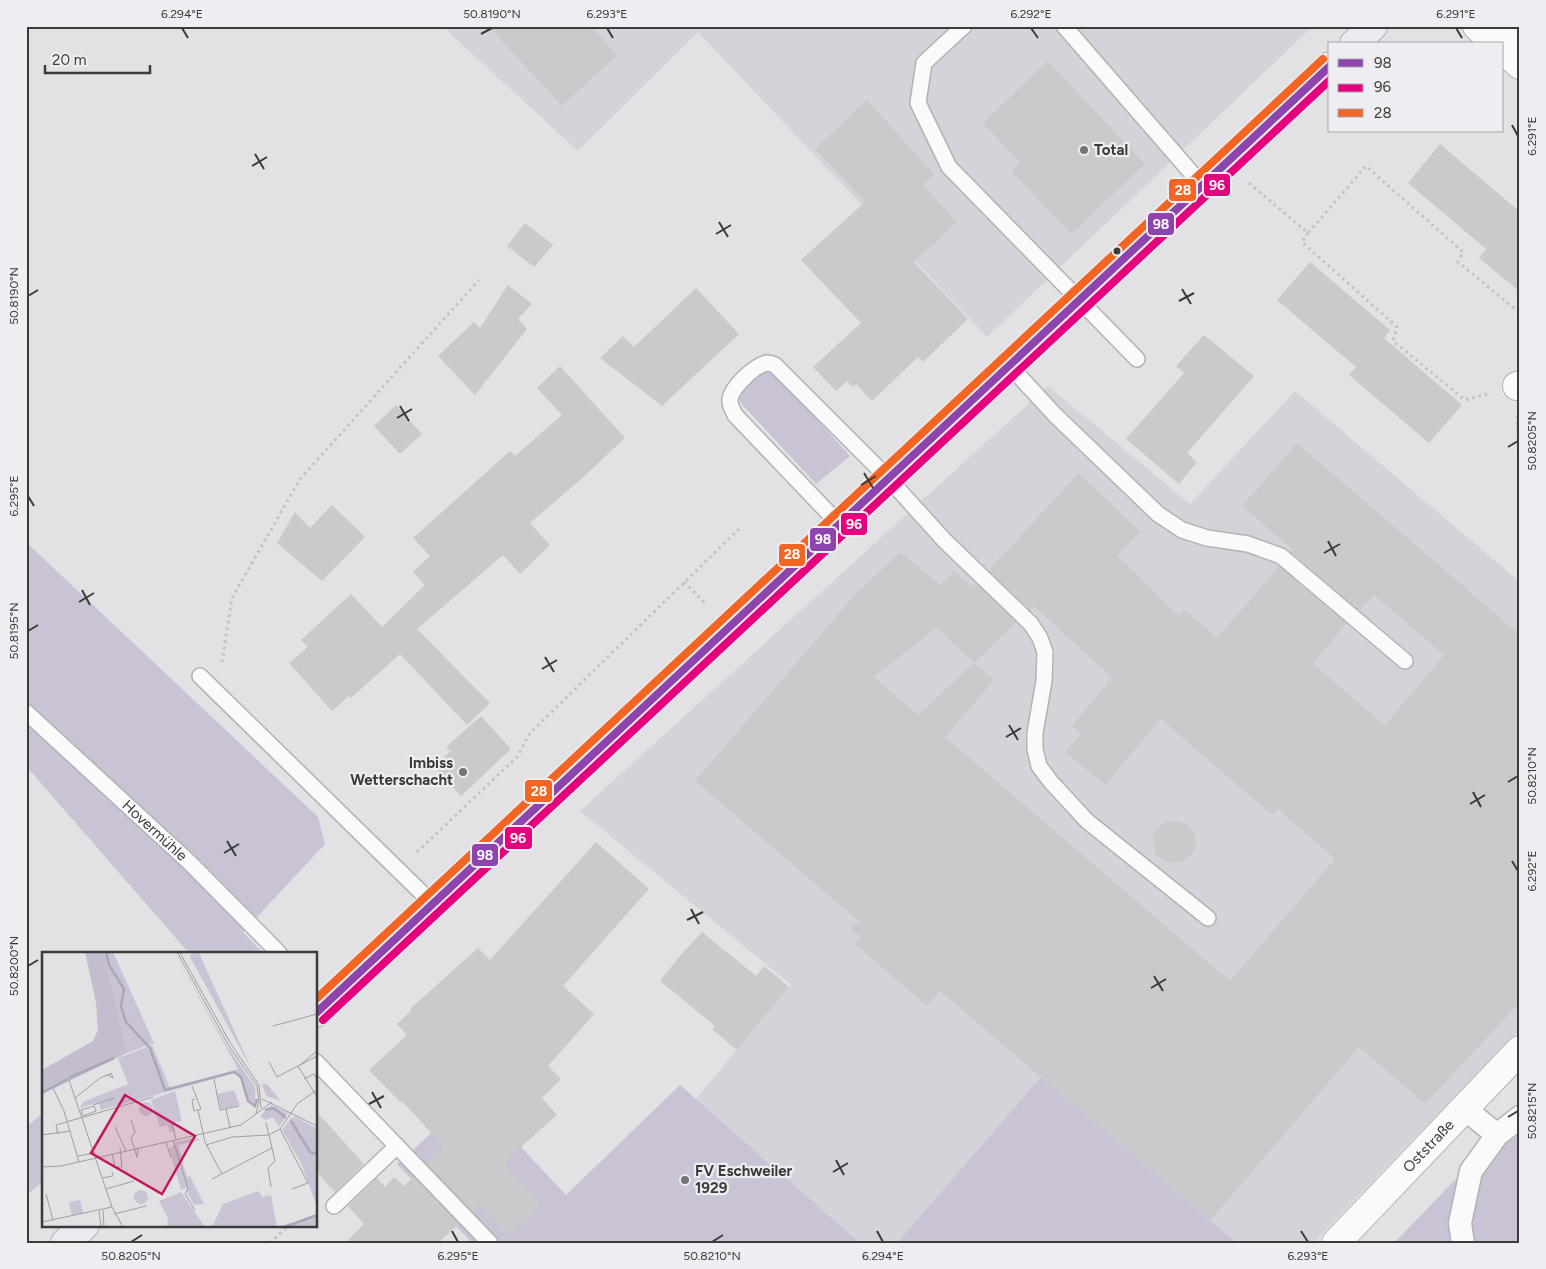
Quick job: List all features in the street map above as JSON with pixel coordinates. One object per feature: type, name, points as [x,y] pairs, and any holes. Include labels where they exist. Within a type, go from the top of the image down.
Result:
[{"type":"main road","points":[[1356,42],[1373,26]]},
{"type":"main road","points":[[320,1001],[432,903],[1328,68]]},
{"type":"main road","points":[[66,1243],[84,1226]]},
{"type":"street","points":[[1477,26],[1496,42]]},
{"type":"street","points":[[1500,42],[1518,26]]},
{"type":"street","points":[[1504,51],[1520,65]]},
{"type":"street","name":"Oststraße","points":[[1336,1243],[1520,1050]]},
{"type":"street","points":[[1464,1108],[1497,1135]]},
{"type":"street","points":[[1463,1243],[1460,1223],[1471,1171],[1497,1135],[1520,1117]]},
{"type":"lane","points":[[964,26],[924,63],[918,103],[949,167],[1137,359]]},
{"type":"lane","points":[[1064,26],[1202,185]]},
{"type":"lane","points":[[840,524],[735,415],[731,408],[730,400],[734,391],[745,377],[758,367],[768,363],[775,365],[888,478],[944,540],[1031,624],[1040,638],[1045,652],[1044,681],[1035,732],[1035,749],[1039,766],[1087,821],[1208,918]]},
{"type":"lane","points":[[1009,365],[1055,415],[1158,514],[1182,530],[1207,538],[1248,544],[1281,556],[1405,661]]},
{"type":"lane","points":[[200,676],[432,903]]},
{"type":"lane","name":"Hovermühle","points":[[26,712],[190,863],[278,952]]},
{"type":"lane","points":[[318,1064],[490,1243]]},
{"type":"lane","points":[[334,1206],[397,1146]]},
{"type":"path","points":[[1227,162],[1308,234]]},
{"type":"path","points":[[1520,313],[1458,262],[1463,252],[1366,166],[1302,242],[1397,326],[1393,341],[1465,400],[1518,385],[1520,488]]},
{"type":"path","points":[[217,693],[232,598],[300,479],[479,280]]},
{"type":"path","points":[[398,870],[517,757],[530,733],[740,529]]},
{"type":"path","points":[[270,1243],[288,1226]]},
{"type":"shaded area","points":[[442,26],[1313,26],[987,337],[698,32],[578,151]]},
{"type":"shaded area","points":[[763,371],[773,371],[850,456],[816,484],[740,402],[738,394]]},
{"type":"shaded area","points":[[1048,386],[1190,504],[1295,391],[1520,582],[1520,1029],[1313,1243],[860,1243],[696,1099],[791,985],[580,811]]},
{"type":"shaded area","points":[[26,542],[318,817],[325,844],[243,932],[262,952],[188,952],[26,766]]},
{"type":"shaded area","points":[[1041,1077],[1210,1221],[1237,1243],[897,1243]]},
{"type":"shaded area","name":"FV Eschweiler 1929","points":[[680,1085],[860,1243],[472,1243],[397,1164],[473,1096],[566,1195]]},
{"type":"shaded area","points":[[1520,1113],[1520,1243],[1394,1243]]},
{"type":"shaded area","points":[[42,1114],[42,1182],[26,1196],[26,1127]]},
{"type":"building","points":[[488,26],[591,26],[617,55],[562,106]]},
{"type":"building","points":[[1048,61],[1145,164],[1071,234],[1011,171],[1020,163],[983,123]]},
{"type":"building","points":[[867,100],[934,174],[923,185],[957,222],[914,262],[968,319],[923,362],[918,357],[872,401],[856,384],[853,387],[847,381],[836,391],[813,367],[861,323],[801,260],[865,202],[815,149]]},
{"type":"building","points":[[1440,144],[1520,212],[1520,292],[1479,258],[1486,249],[1408,183]]},
{"type":"building","points":[[525,223],[553,245],[534,267],[507,246]]},
{"type":"building","points":[[1310,262],[1390,330],[1384,338],[1462,405],[1429,443],[1349,375],[1356,367],[1277,300]]},
{"type":"building","points":[[508,285],[532,304],[518,319],[527,329],[475,395],[438,356],[474,322],[480,328]]},
{"type":"building","points":[[696,288],[739,334],[662,406],[600,358],[623,336],[634,347]]},
{"type":"building","points":[[1204,335],[1254,376],[1187,453],[1197,462],[1179,484],[1126,439],[1184,373],[1176,366]]},
{"type":"building","points":[[560,366],[625,438],[530,523],[550,545],[520,574],[503,555],[417,629],[490,703],[467,725],[400,654],[351,698],[349,696],[332,711],[289,663],[308,647],[301,640],[351,594],[382,627],[425,585],[413,572],[430,556],[413,538],[510,451],[515,456],[562,415],[537,388]]},
{"type":"building","points":[[396,405],[422,434],[400,454],[374,426]]},
{"type":"building","points":[[1297,443],[1520,635],[1520,1002],[1425,1104],[1359,1047],[1210,1221],[940,991],[927,1006],[855,944],[861,937],[850,928],[860,922],[695,781],[859,590],[901,552],[940,585],[954,571],[973,587],[976,584],[1016,623],[974,663],[994,680],[945,737],[1230,981],[1335,859],[1278,809],[1272,815],[1161,719],[1105,785],[1065,752],[1081,734],[1072,726],[1112,678],[1034,606],[1030,610],[989,570],[1079,473],[1140,532],[1117,556],[1179,616],[1185,610],[1217,638],[1279,566],[1346,623],[1313,664],[1385,725],[1444,655],[1374,595],[1359,610],[1291,552],[1293,550],[1242,506]],"holes":[[[937,627],[974,663],[918,715],[874,677]]]},
{"type":"building","points":[[332,505],[365,537],[322,581],[277,543],[295,512],[310,528]]},
{"type":"building","points":[[481,716],[511,749],[461,796],[434,767],[450,751],[446,747]]},
{"type":"building","points":[[1172,821],[1188,825],[1196,840],[1195,848],[1191,855],[1185,860],[1176,863],[1168,862],[1156,856],[1153,844],[1153,836],[1158,829],[1164,823]]},
{"type":"building","points":[[596,842],[649,889],[563,986],[594,1014],[548,1066],[561,1079],[542,1098],[557,1115],[503,1163],[541,1205],[507,1236],[479,1205],[473,1211],[427,1164],[444,1147],[402,1101],[400,1102],[369,1070],[407,1035],[397,1024],[412,1010],[410,1009],[478,948],[490,960]]},
{"type":"building","points":[[702,932],[756,976],[764,966],[789,987],[737,1050],[712,1029],[715,1026],[660,981]]},
{"type":"building","points":[[318,1113],[364,1164],[335,1192],[318,1173]]},
{"type":"building","points":[[394,1177],[404,1186],[413,1177],[459,1224],[438,1243],[345,1243],[364,1224],[348,1206],[377,1178],[385,1187]]},
{"type":"transit line","name":"28","points":[[318,997],[1323,59]]},
{"type":"transit line","name":"98","points":[[318,1011],[1328,68]]},
{"type":"transit line","name":"96","points":[[323,1020],[1328,82]]},
{"type":"place","name":"Total","points":[[1084,150]]},
{"type":"place","name":"Imbiss Wetterschacht","points":[[463,772]]},
{"type":"place","name":"FV Eschweiler 1929","points":[[685,1180]]}]
